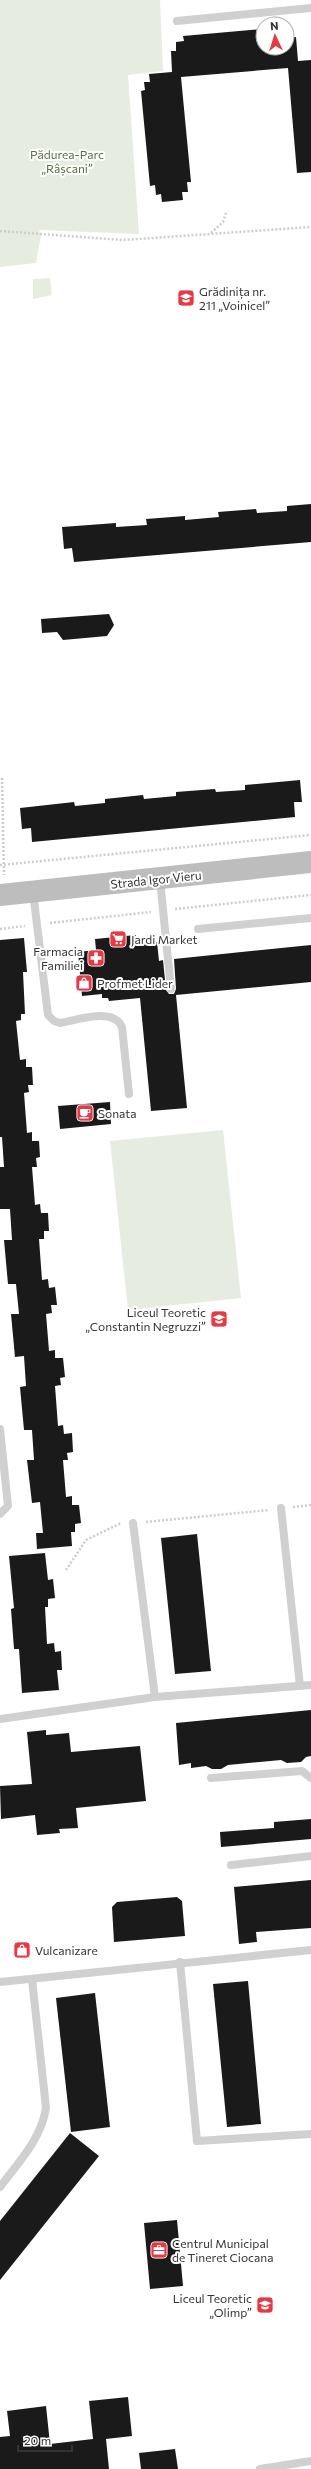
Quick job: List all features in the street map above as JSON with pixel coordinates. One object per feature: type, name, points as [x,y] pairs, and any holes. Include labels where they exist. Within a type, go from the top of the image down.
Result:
[{"type":"main road","name":"Strada Igor Vieru","points":[[3,895],[311,862]]},
{"type":"lane","points":[[177,21],[311,8]]},
{"type":"lane","points":[[160,879],[171,989]]},
{"type":"lane","points":[[33,892],[48,1015],[54,1021],[60,1023],[110,1016],[119,1021],[122,1027],[129,1094]]},
{"type":"lane","points":[[198,929],[311,918]]},
{"type":"lane","points":[[0,1429],[8,1506],[0,1514]]},
{"type":"lane","points":[[281,1508],[300,1686]]},
{"type":"lane","points":[[133,1523],[155,1697]]},
{"type":"lane","points":[[0,1710],[0,1719],[155,1697],[311,1685]]},
{"type":"lane","points":[[211,1778],[302,1771],[311,1778]]},
{"type":"lane","points":[[231,1865],[311,1856]]},
{"type":"lane","points":[[0,1982],[180,1962],[311,1950]]},
{"type":"lane","points":[[180,1962],[197,2141],[311,2134]]},
{"type":"lane","points":[[0,2187],[32,2146],[44,2121],[46,2108],[32,1979]]},
{"type":"lane","points":[[260,2469],[311,2461]]},
{"type":"path","points":[[211,233],[223,222],[226,213]]},
{"type":"path","points":[[0,231],[123,240],[311,227]]},
{"type":"path","points":[[2,778],[3,895]]},
{"type":"path","points":[[2,865],[311,835]]},
{"type":"path","points":[[66,1570],[86,1540],[117,1523],[133,1523],[311,1505]]},
{"type":"green space","name":"Pădurea-Parc „Râșcani”","points":[[0,0],[160,0],[163,71],[128,75],[139,234],[39,230],[41,235],[36,263],[0,267]]},
{"type":"green space","points":[[50,278],[52,295],[33,299],[33,279]]},
{"type":"green space","points":[[223,1130],[241,1298],[128,1310],[110,1141]]},
{"type":"building","points":[[255,30],[255,56],[295,56],[296,37],[298,61],[311,60],[311,172],[297,173],[288,68],[181,77],[191,182],[187,182],[188,192],[182,192],[183,200],[162,202],[161,194],[156,195],[155,185],[150,186],[141,91],[145,90],[144,82],[150,82],[149,74],[172,72],[171,51],[176,51],[176,42],[184,41],[183,36]]},
{"type":"building","points":[[311,504],[311,542],[74,562],[72,548],[64,549],[62,527],[116,523],[116,527],[147,525],[146,519],[185,516],[185,520],[219,517],[218,512],[256,509],[257,513],[287,511],[287,506]]},
{"type":"building","points":[[109,614],[114,625],[107,636],[63,640],[57,632],[42,633],[41,619]]},
{"type":"building","points":[[300,780],[302,802],[294,802],[295,817],[32,842],[31,828],[22,829],[20,808],[74,802],[75,806],[105,803],[105,799],[143,795],[144,799],[176,796],[176,792],[215,789],[216,792],[245,790],[245,785]]},
{"type":"building","points":[[136,935],[137,944],[157,942],[159,961],[163,960],[166,990],[169,994],[174,994],[176,989],[174,959],[311,945],[311,982],[176,995],[187,1108],[151,1111],[140,998],[109,1001],[108,998],[102,998],[102,994],[82,996],[78,952],[96,950],[95,939]]},
{"type":"building","points":[[24,938],[27,972],[23,972],[25,1014],[21,1014],[21,1020],[16,1021],[20,1060],[26,1059],[26,1067],[32,1067],[33,1085],[28,1085],[29,1092],[24,1093],[27,1133],[32,1132],[32,1141],[39,1141],[40,1157],[36,1158],[37,1167],[32,1167],[35,1205],[40,1204],[41,1213],[48,1213],[49,1231],[44,1231],[44,1239],[39,1239],[42,1280],[48,1279],[49,1288],[55,1287],[57,1305],[51,1305],[52,1313],[46,1314],[49,1351],[55,1350],[55,1358],[63,1358],[65,1377],[60,1378],[61,1385],[55,1386],[58,1426],[63,1425],[64,1434],[72,1433],[73,1452],[67,1453],[68,1460],[63,1460],[66,1497],[72,1496],[72,1505],[79,1505],[81,1523],[75,1524],[75,1532],[71,1532],[72,1546],[37,1549],[36,1533],[43,1533],[40,1502],[32,1503],[27,1460],[34,1460],[32,1430],[24,1430],[20,1387],[26,1386],[24,1356],[15,1357],[11,1314],[19,1314],[16,1284],[8,1284],[4,1240],[12,1240],[10,1209],[0,1209],[0,1167],[4,1167],[2,1137],[0,1137],[0,940]]},
{"type":"building","points":[[110,1102],[111,1124],[60,1129],[58,1106]]},
{"type":"building","points":[[197,1534],[211,1671],[175,1674],[161,1538]]},
{"type":"building","points":[[45,1553],[48,1580],[53,1579],[55,1598],[48,1599],[48,1607],[45,1607],[47,1644],[54,1643],[55,1652],[61,1651],[62,1670],[57,1670],[59,1690],[22,1693],[19,1649],[14,1649],[11,1609],[14,1608],[9,1556]]},
{"type":"building","points":[[311,1710],[311,1756],[306,1757],[301,1762],[287,1763],[281,1760],[228,1765],[221,1769],[212,1769],[206,1766],[191,1768],[191,1763],[179,1765],[176,1723]]},
{"type":"building","points":[[46,1730],[46,1735],[69,1733],[71,1752],[140,1746],[146,1801],[76,1808],[78,1828],[59,1829],[60,1833],[37,1835],[35,1815],[1,1819],[0,1786],[32,1784],[27,1732]]},
{"type":"building","points":[[311,1819],[311,1839],[221,1847],[220,1832],[274,1828],[274,1822]]},
{"type":"building","points":[[311,1880],[311,1928],[256,1932],[257,1942],[239,1944],[234,1887]]},
{"type":"building","points":[[177,1897],[182,1901],[185,1936],[114,1942],[112,1907],[117,1902]]},
{"type":"building","points":[[248,1981],[261,2124],[227,2127],[213,1984]]},
{"type":"building","points":[[95,1993],[110,2127],[71,2132],[56,1998]]},
{"type":"building","points":[[70,2133],[99,2156],[0,2280],[0,2221]]},
{"type":"building","points":[[177,2220],[183,2286],[150,2289],[144,2223]]},
{"type":"building","points":[[128,2397],[132,2436],[106,2439],[109,2469],[0,2469],[0,2437],[10,2436],[7,2411],[46,2406],[50,2444],[93,2439],[89,2401]]},
{"type":"building","points":[[175,2449],[178,2469],[141,2469],[139,2453]]},
{"type":"place","name":"Grădinița nr. 211 „Voinicel”","points":[[186,298]]},
{"type":"place","name":"Jardi Market","points":[[118,939]]},
{"type":"place","name":"Farmacia Familiei","points":[[96,958]]},
{"type":"place","name":"Profmet Lider","points":[[84,983]]},
{"type":"place","name":"Sonata","points":[[85,1113]]},
{"type":"place","name":"Liceul Teoretic „Constantin Negruzzi”","points":[[219,1319]]},
{"type":"place","name":"Vulcanizare","points":[[22,1950]]},
{"type":"place","name":"Centrul Municipal de Tineret Ciocana","points":[[159,2250]]},
{"type":"place","name":"Liceul Teoretic „Olimp”","points":[[265,2305]]}]
